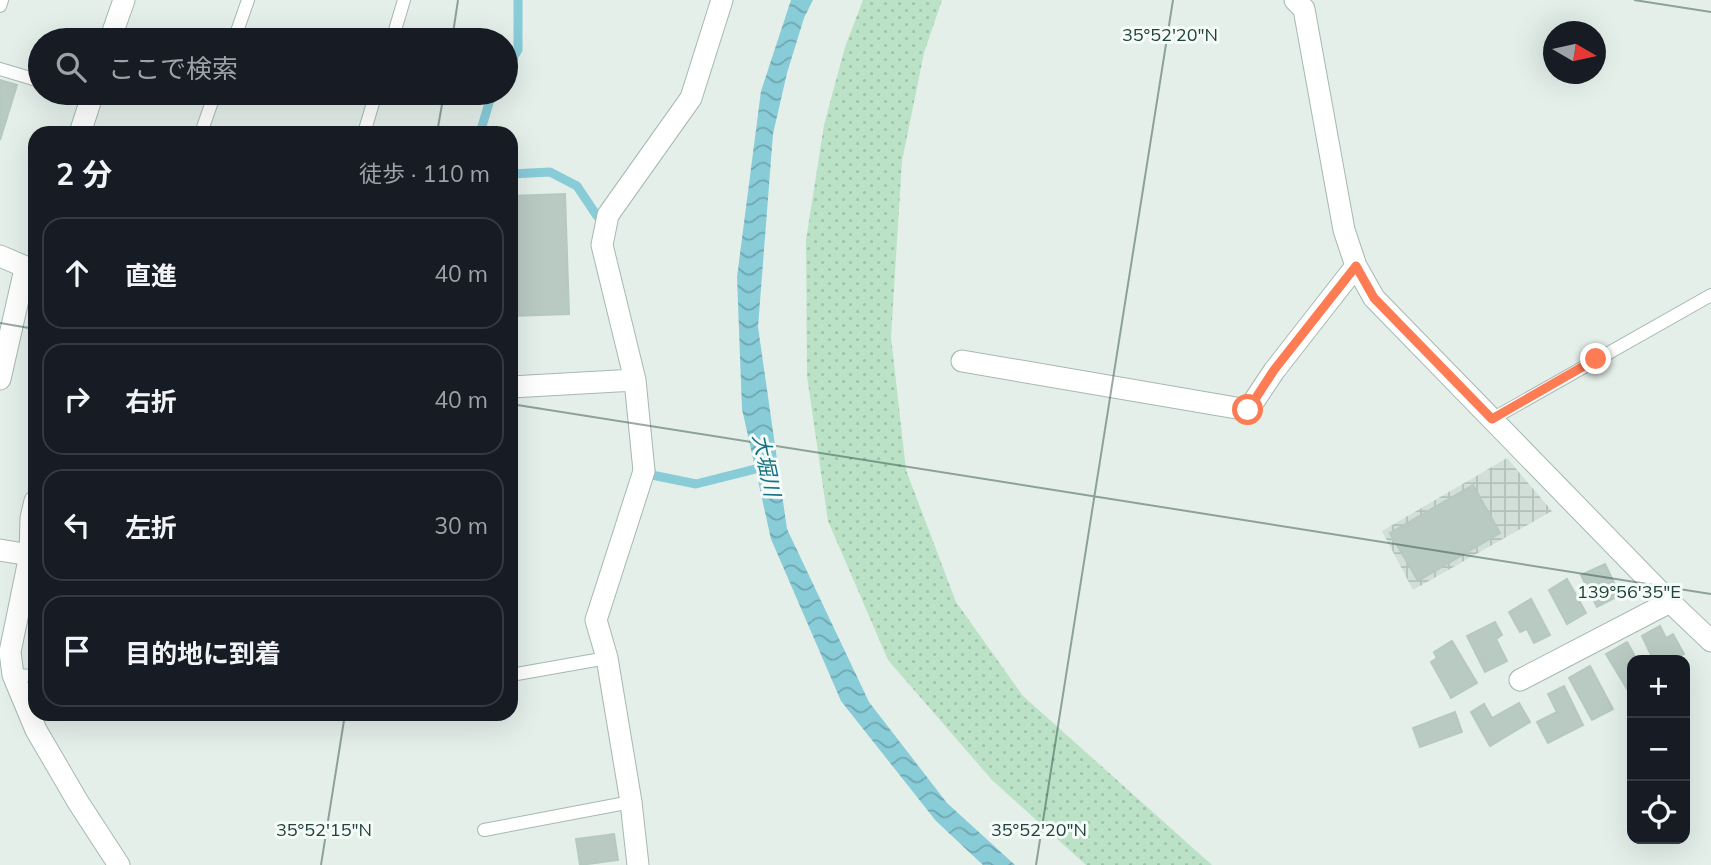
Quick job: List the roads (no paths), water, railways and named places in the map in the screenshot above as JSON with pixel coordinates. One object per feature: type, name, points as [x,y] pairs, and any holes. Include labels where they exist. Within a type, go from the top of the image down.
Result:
[{"type":"street","points":[[114,28],[124,0]]},
{"type":"street","points":[[638,865],[631,802],[607,658],[596,620],[643,471],[635,380],[602,245],[608,215],[691,98],[722,0]]},
{"type":"street","points":[[1295,0],[1304,9],[1344,230],[1356,266],[1374,298],[1711,641]]},
{"type":"street","points":[[81,126],[85,105]]},
{"type":"street","points":[[0,256],[28,269]]},
{"type":"street","points":[[962,361],[1248,410],[1274,370],[1356,266]]},
{"type":"street","points":[[0,379],[28,277]]},
{"type":"street","points":[[518,387],[635,380]]},
{"type":"street","points":[[0,550],[28,555]]},
{"type":"street","points":[[28,564],[9,652],[13,675],[28,711]]},
{"type":"street","points":[[1520,680],[1670,602]]},
{"type":"street","points":[[32,721],[78,802],[118,865]]},
{"type":"lane","points":[[0,6],[2,0]]},
{"type":"lane","points":[[238,28],[248,0]]},
{"type":"lane","points":[[396,28],[404,0]]},
{"type":"lane","points":[[0,69],[28,77]]},
{"type":"lane","points":[[203,126],[211,105]]},
{"type":"lane","points":[[366,126],[372,105]]},
{"type":"lane","points":[[1492,419],[1711,295]]},
{"type":"lane","points":[[518,674],[607,658]]},
{"type":"lane","points":[[13,675],[28,676]]},
{"type":"lane","points":[[484,830],[631,802]]},
{"type":"water","name":"大堀川","points":[[791,0],[813,0],[804,18],[787,73],[773,134],[758,327],[787,529],[869,702],[947,803],[1015,865],[983,865],[936,821],[841,701],[771,539],[742,409],[737,277],[761,91]]},
{"type":"waterway","points":[[518,0],[518,28]]},
{"type":"waterway","points":[[518,28],[518,50]]},
{"type":"waterway","points":[[482,126],[488,105]]},
{"type":"waterway","points":[[518,174],[550,172],[577,186],[597,216]]},
{"type":"waterway","name":"大堀川","points":[[650,466],[652,475],[696,484],[763,467]]}]
